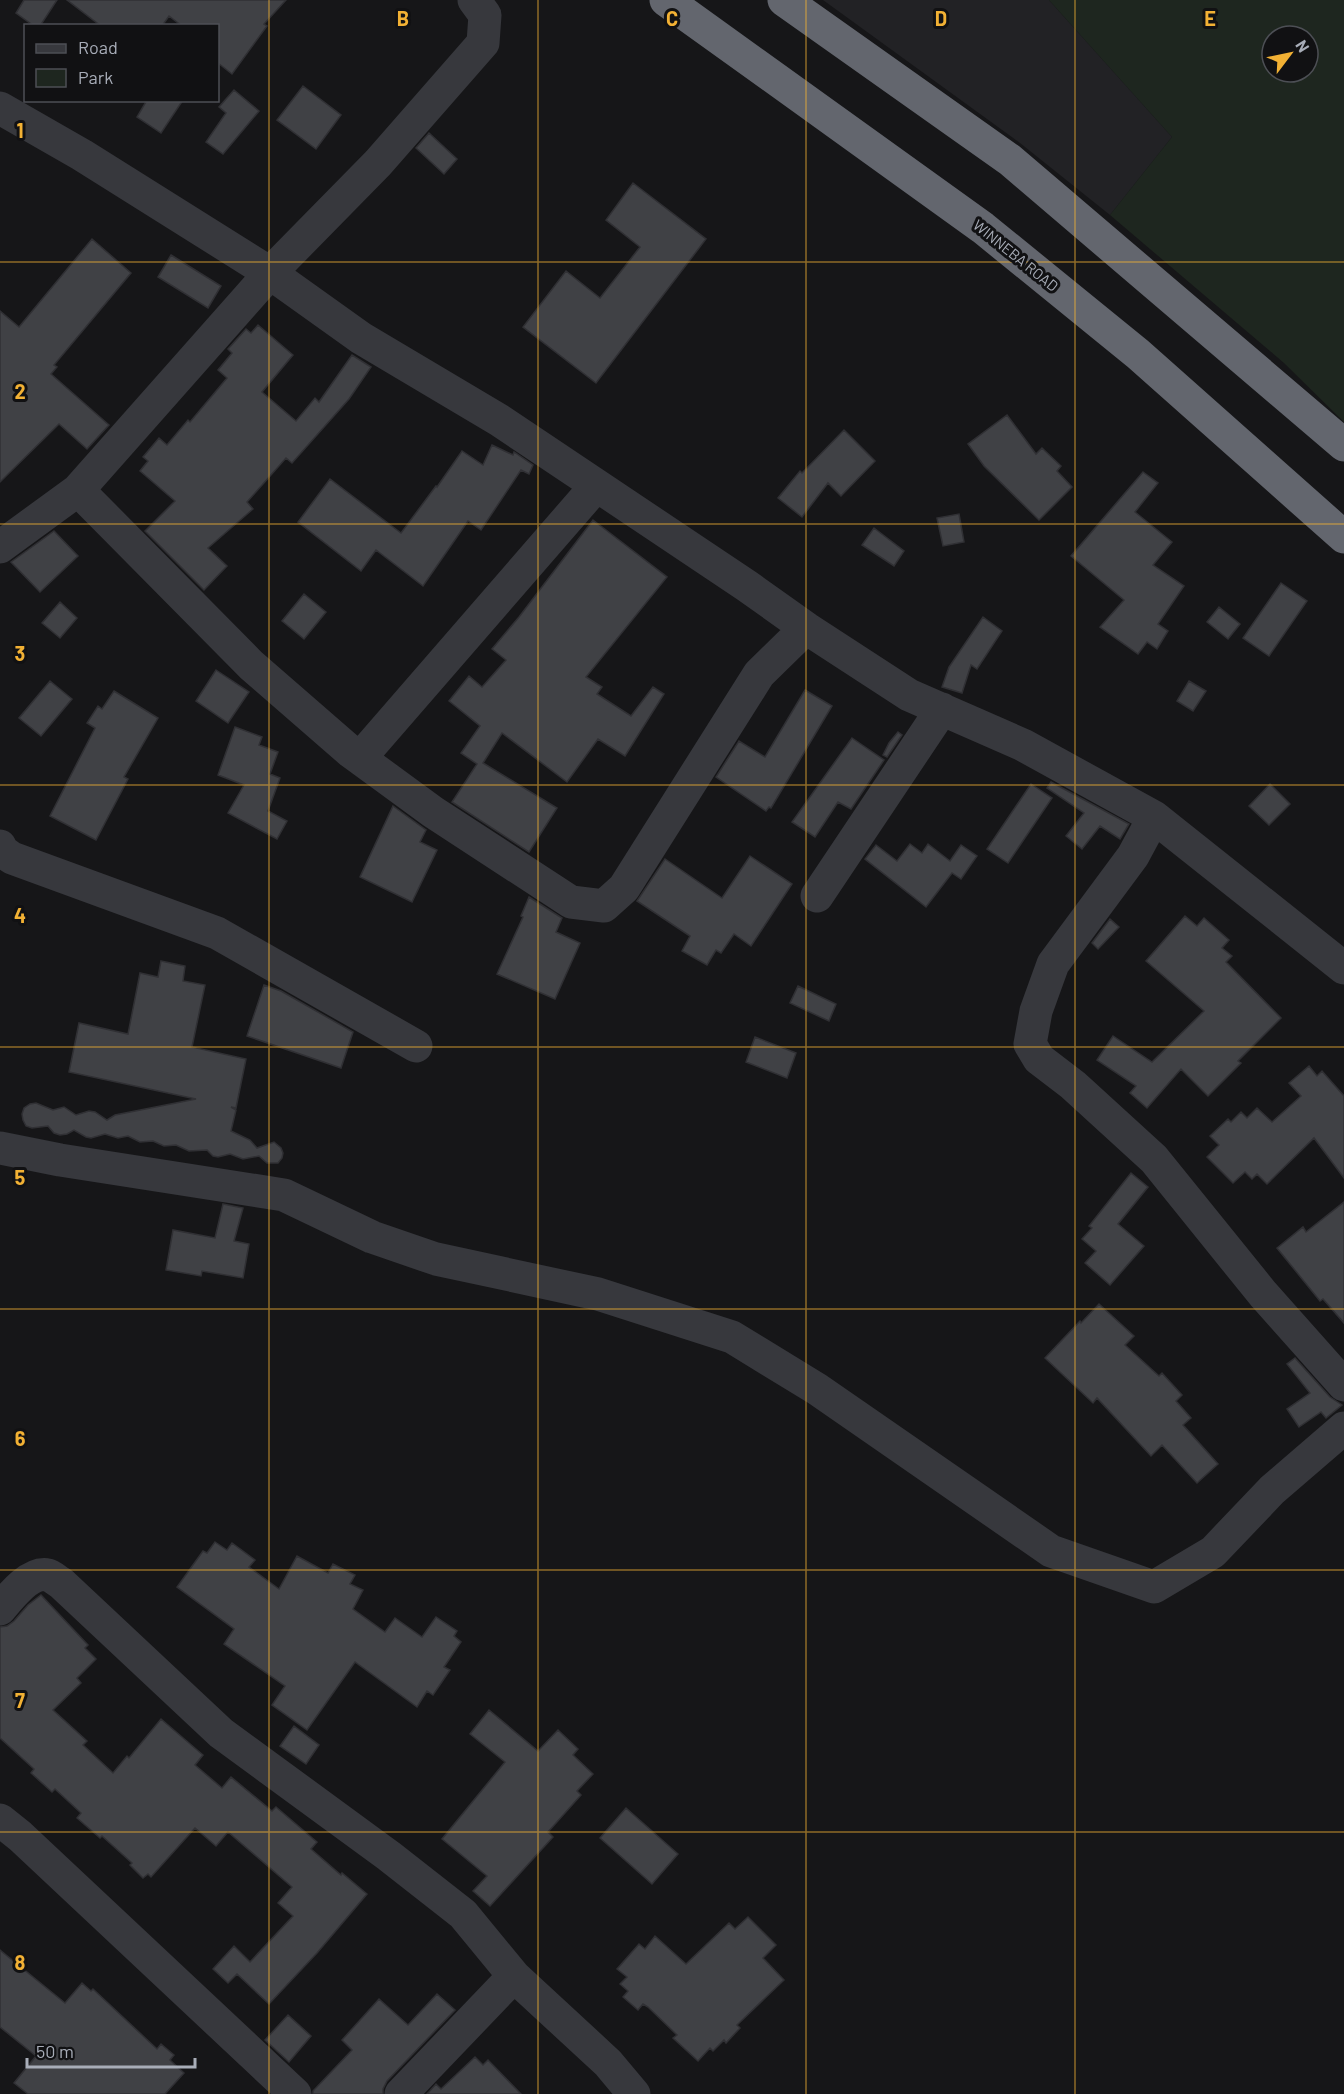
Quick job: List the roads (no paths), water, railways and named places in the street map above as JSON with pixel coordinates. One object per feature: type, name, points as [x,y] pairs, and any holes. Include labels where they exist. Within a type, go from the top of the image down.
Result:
[{"type":"highway","name":"WINNEBA ROAD","points":[[666,0],[983,228],[1138,354],[1344,537]]},
{"type":"highway","points":[[784,0],[1010,160],[1344,445]]},
{"type":"street","points":[[0,547],[78,490],[270,273],[378,163],[483,43],[485,15],[474,0]]},
{"type":"street","points":[[0,108],[82,155],[270,273],[362,338],[499,420],[909,695],[1023,745],[1154,817],[1344,968]]},
{"type":"street","points":[[360,758],[596,486]]},
{"type":"street","points":[[78,490],[251,665],[360,758],[433,812],[572,902],[604,906],[624,888],[759,674],[806,628]]},
{"type":"street","points":[[817,896],[942,710]]},
{"type":"street","points":[[1154,817],[1133,856],[1053,964],[1036,1011],[1030,1044],[1039,1059],[1073,1085],[1154,1159],[1263,1294],[1344,1385]]},
{"type":"street","points":[[0,846],[1,850],[12,858],[217,933],[416,1046]]},
{"type":"street","points":[[0,1148],[60,1160],[284,1195],[372,1237],[436,1259],[598,1294],[732,1337],[817,1389],[1052,1551],[1154,1587],[1213,1552],[1272,1490],[1344,1428]]},
{"type":"street","points":[[0,1608],[21,1586],[36,1576],[47,1575],[61,1583],[221,1733],[389,1856],[463,1914],[514,1976],[608,2062],[634,2094]]},
{"type":"street","points":[[0,1820],[20,1836],[295,2094]]},
{"type":"street","points":[[401,2094],[514,1976]]}]
